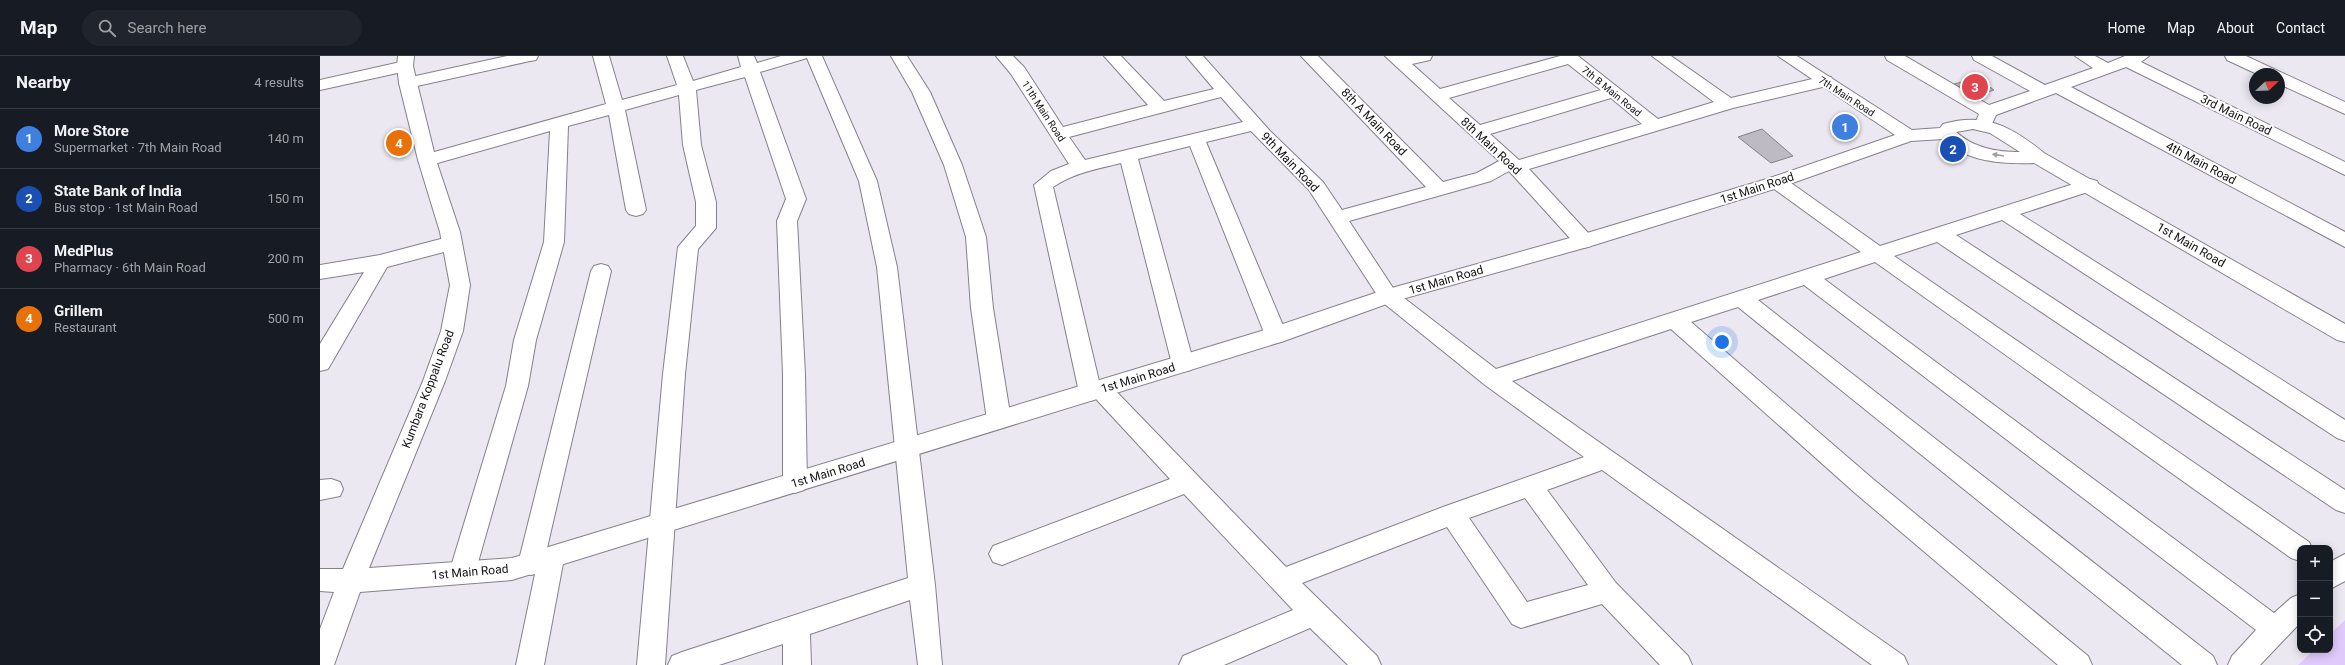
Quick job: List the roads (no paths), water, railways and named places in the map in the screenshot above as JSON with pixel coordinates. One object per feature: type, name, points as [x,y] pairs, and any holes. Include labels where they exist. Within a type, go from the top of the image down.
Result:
[{"type":"street","points":[[320,85],[406,68],[530,56]]},
{"type":"street","points":[[601,56],[616,108],[636,210]]},
{"type":"street","points":[[651,665],[674,374],[688,247],[706,228],[706,202],[692,144],[687,88],[675,56]]},
{"type":"street","points":[[427,160],[687,88],[749,63],[800,56]]},
{"type":"street","points":[[814,56],[868,180],[888,267],[906,449],[930,662]]},
{"type":"street","points":[[899,56],[921,92],[953,165],[976,237],[982,308],[999,420]]},
{"type":"street","name":"11th Main Road","points":[[1004,56],[1018,71],[1080,167]]},
{"type":"street","points":[[1112,56],[1161,109]]},
{"type":"street","name":"9th Main Road","points":[[1194,56],[1255,125],[1316,186],[1388,296],[1493,379],[1894,665]]},
{"type":"street","name":"8th A Main Road","points":[[1309,56],[1439,189]]},
{"type":"street","points":[[1396,59],[1424,56]]},
{"type":"street","points":[[1660,56],[1728,104]]},
{"type":"street","name":"7th Main Road","points":[[1786,56],[1909,136]]},
{"type":"street","name":"1st Main Road","points":[[1893,56],[1986,118],[2037,157],[2090,185],[2345,334]]},
{"type":"street","name":"4th Main Road","points":[[1980,56],[2051,89],[2345,240]]},
{"type":"street","points":[[2083,56],[2107,69]]},
{"type":"street","points":[[2233,56],[2258,68]]},
{"type":"street","points":[[1436,96],[1570,57]]},
{"type":"street","name":"7th B Main Road","points":[[1570,57],[1655,125]]},
{"type":"street","name":"8th Main Road","points":[[1396,59],[1513,165],[1584,241]]},
{"type":"street","points":[[2037,157],[2012,157],[1977,152],[1960,146],[1947,133],[1949,128],[1986,118],[2051,89],[2134,59]]},
{"type":"street","name":"3rd Main Road","points":[[2134,59],[2345,169]]},
{"type":"street","points":[[749,63],[796,200],[787,221],[793,366],[795,483]]},
{"type":"street","name":"Kumbara Koppalu Road","points":[[320,665],[352,581],[431,388],[452,331],[460,284],[452,243],[427,160],[406,68]]},
{"type":"street","points":[[1337,218],[1484,177],[1513,165],[1728,104],[1825,81]]},
{"type":"street","points":[[2285,81],[2345,109]]},
{"type":"street","points":[[1058,134],[1161,109],[1225,91]]},
{"type":"street","points":[[1476,132],[1614,92]]},
{"type":"street","points":[[462,573],[517,386],[525,340],[554,242],[559,123]]},
{"type":"street","points":[[1255,125],[1080,167],[1058,175],[1043,185],[1095,391],[1188,482],[1314,614],[1368,665]]},
{"type":"street","name":"1st Main Road","points":[[320,580],[352,581],[512,570],[1184,364],[1276,335],[1388,296],[1584,241],[1777,182],[1909,136],[1947,133]]},
{"type":"street","points":[[1196,139],[1276,335]]},
{"type":"street","points":[[1128,156],[1184,364]]},
{"type":"street","points":[[1777,182],[1877,254],[2297,548]]},
{"type":"street","points":[[1493,379],[2090,185]]},
{"type":"street","points":[[2004,213],[2217,348],[2345,432]]},
{"type":"street","points":[[1940,234],[2345,503]]},
{"type":"street","points":[[320,272],[380,262],[452,243]]},
{"type":"street","points":[[320,363],[380,262]]},
{"type":"street","points":[[530,665],[541,561],[602,271]]},
{"type":"street","points":[[1807,277],[2275,629]]},
{"type":"street","points":[[1740,298],[2202,665]]},
{"type":"street","points":[[1675,320],[1864,486],[2078,665]]},
{"type":"street","points":[[1281,580],[1452,514],[1605,459]]},
{"type":"street","points":[[1002,554],[1188,482]]},
{"type":"street","points":[[1530,487],[1607,590],[1678,665]]},
{"type":"street","points":[[1452,514],[1521,616],[1607,590]]},
{"type":"street","points":[[682,665],[922,585]]},
{"type":"street","points":[[2242,665],[2275,629],[2297,609]]},
{"type":"street","points":[[1193,665],[1314,614]]},
{"type":"street","points":[[796,627],[797,665]]},
{"type":"place","name":"MedPlus","points":[[1975,87]]},
{"type":"place","name":"More Store","points":[[1845,127]]},
{"type":"place","name":"Grillem","points":[[399,143]]},
{"type":"place","name":"State Bank of India","points":[[1953,149]]}]
